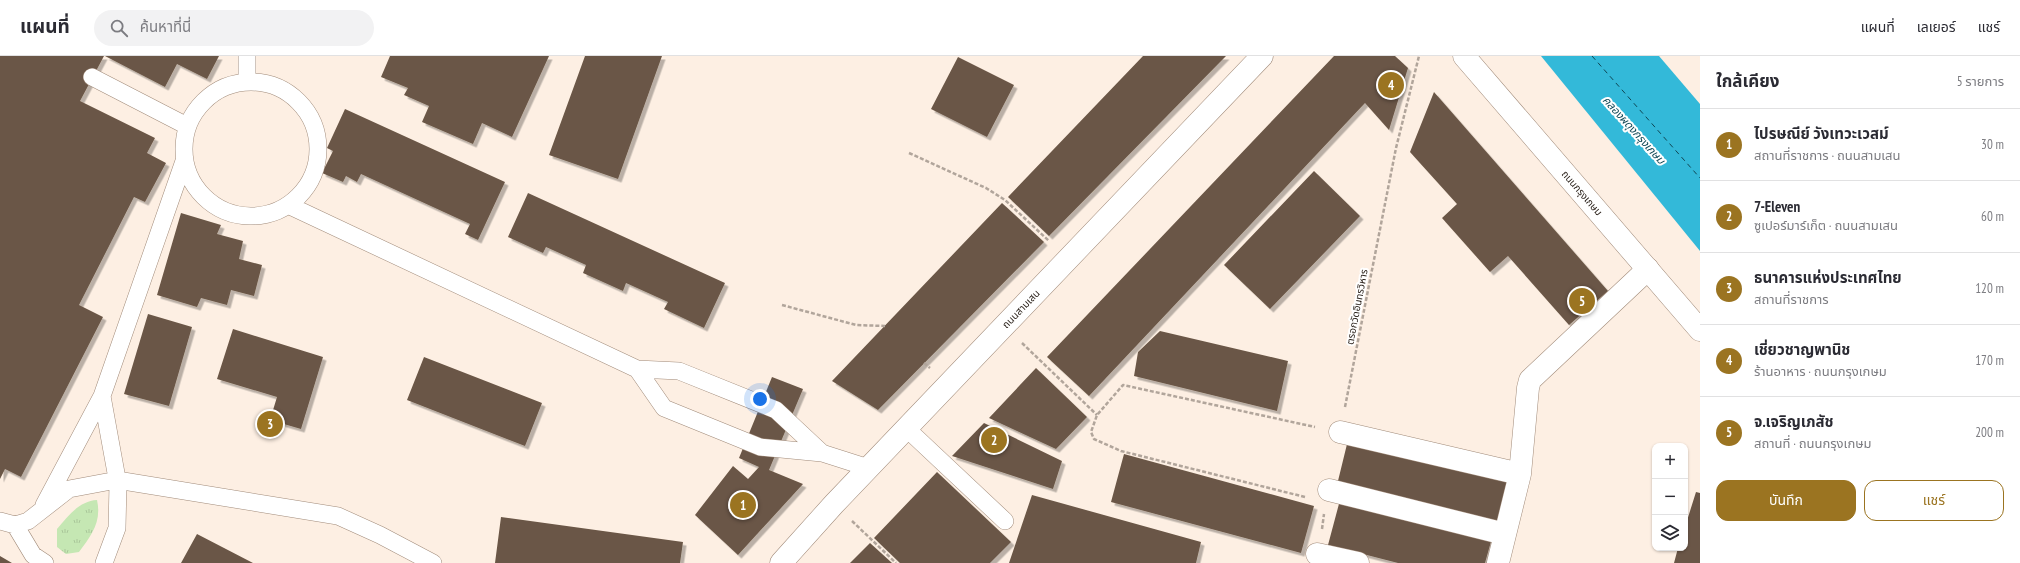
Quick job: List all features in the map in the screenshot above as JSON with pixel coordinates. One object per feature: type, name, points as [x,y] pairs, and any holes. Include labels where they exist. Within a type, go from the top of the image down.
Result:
[{"type":"main road","name":"ถนนสามเสน","points":[[781,563],[906,428],[1262,56]]},
{"type":"main road","name":"ถนนกรุงเกษม","points":[[1464,56],[1700,330]]},
{"type":"main road","points":[[1498,563],[1520,474],[1530,380],[1648,269]]},
{"type":"main road","points":[[1340,432],[1520,474]]},
{"type":"main road","points":[[1328,496],[1505,534]]},
{"type":"main road","points":[[1317,554],[1358,563]]},
{"type":"lane","points":[[246,81],[247,56]]},
{"type":"lane","points":[[92,77],[188,126]]},
{"type":"lane","points":[[246,81],[269,83],[289,93],[305,108],[316,127],[319,149],[315,171],[305,190],[288,205],[268,214],[246,216],[224,211],[205,199],[192,182],[184,161],[183,138],[188,126],[191,116],[205,99],[224,86],[246,81]]},
{"type":"lane","points":[[40,511],[102,396],[184,161]]},
{"type":"lane","points":[[288,205],[637,369],[679,371],[776,410],[822,453]]},
{"type":"lane","points":[[637,369],[664,408],[760,448],[822,453],[869,468]]},
{"type":"lane","points":[[102,396],[118,480],[118,528],[104,563]]},
{"type":"lane","points":[[906,428],[1005,521]]},
{"type":"lane","points":[[7,523],[28,520],[68,489],[118,480],[338,516],[380,534],[433,563]]},
{"type":"lane","points":[[7,523],[33,555],[45,563]]},
{"type":"path","name":"ตรอกวัดอินทรวิหาร","points":[[1340,432],[1396,148],[1419,56]]},
{"type":"path","points":[[909,154],[986,188],[1005,200],[1068,259]]},
{"type":"path","points":[[782,305],[856,325],[885,326]]},
{"type":"path","points":[[1004,327],[1097,415]]},
{"type":"path","points":[[1317,554],[1328,496],[1121,451],[1094,439],[1091,432],[1097,415],[1123,385],[1340,432]]},
{"type":"path","points":[[834,504],[896,563]]},
{"type":"green space","points":[[97,500],[97,522],[88,540],[79,552],[66,554],[57,547],[57,529],[79,506]]},
{"type":"water","name":"คลองผดุงกรุงเกษม","points":[[1541,56],[1659,56],[1700,104],[1700,251]]},
{"type":"building","points":[[0,56],[104,56],[80,101],[155,138],[147,153],[166,163],[145,202],[134,197],[79,305],[103,317],[21,477],[5,469],[0,479]]},
{"type":"building","points":[[105,56],[219,56],[207,79],[177,64],[165,87]]},
{"type":"building","points":[[390,56],[549,56],[512,137],[482,123],[473,144],[422,122],[429,106],[404,95],[408,88],[381,77]]},
{"type":"building","points":[[585,56],[662,56],[618,179],[549,155]]},
{"type":"building","points":[[1143,56],[1226,56],[1049,236],[1008,197]]},
{"type":"building","points":[[1334,56],[1395,56],[1408,68],[1389,130],[1365,103],[1089,396],[1047,357]]},
{"type":"building","points":[[958,57],[1014,85],[987,137],[931,109]]},
{"type":"building","points":[[1434,92],[1608,291],[1569,325],[1508,256],[1490,272],[1442,218],[1457,204],[1410,152]]},
{"type":"building","points":[[345,109],[505,182],[478,240],[465,234],[470,224],[361,174],[357,182],[346,176],[343,182],[322,173],[333,151],[327,148]]},
{"type":"building","points":[[1314,171],[1360,216],[1270,309],[1224,265]]},
{"type":"building","points":[[528,193],[725,283],[704,328],[664,309],[668,302],[626,283],[623,291],[583,273],[586,265],[546,247],[543,253],[508,237]]},
{"type":"building","points":[[1002,203],[1044,242],[878,410],[832,381]]},
{"type":"building","points":[[181,213],[221,225],[217,234],[243,241],[239,259],[262,265],[254,296],[231,290],[227,305],[201,298],[197,307],[157,295]]},
{"type":"building","points":[[148,314],[192,327],[169,406],[124,394]]},
{"type":"building","points":[[233,329],[323,357],[301,429],[270,420],[277,397],[217,379]]},
{"type":"building","points":[[1160,331],[1288,361],[1277,411],[1134,376],[1138,352]]},
{"type":"building","points":[[424,357],[542,403],[525,446],[407,400]]},
{"type":"building","points":[[1036,368],[1087,417],[1056,449],[989,418]]},
{"type":"building","points":[[772,377],[803,389],[769,470],[803,484],[738,555],[695,515],[733,466],[748,479],[759,467],[739,458]]},
{"type":"building","points":[[984,423],[1062,461],[1053,489],[952,456]]},
{"type":"building","points":[[1348,440],[1509,480],[1497,526],[1337,485]]},
{"type":"building","points":[[1124,454],[1314,506],[1301,553],[1111,502]]},
{"type":"building","points":[[937,472],[1011,542],[990,563],[900,563],[874,538]]},
{"type":"building","points":[[1696,492],[1700,493],[1700,563],[1674,563],[1677,551],[1688,551],[1688,517]]},
{"type":"building","points":[[1032,495],[1201,542],[1196,563],[1009,563]]},
{"type":"building","points":[[1340,500],[1492,538],[1485,563],[1398,563],[1328,545]]},
{"type":"building","points":[[501,517],[683,542],[680,563],[495,563]]},
{"type":"building","points":[[197,534],[253,563],[181,563]]},
{"type":"building","points":[[870,543],[892,563],[850,563]]},
{"type":"building","points":[[0,556],[12,563],[0,563]]},
{"type":"ferry route","points":[[1592,56],[1700,178]]},
{"type":"place","name":"เชี่ยวชาญพานิช","points":[[1391,85]]},
{"type":"place","name":"จ.เจริญเภสัช","points":[[1582,301]]},
{"type":"place","name":"ธนาคารแห่งประเทศไทย","points":[[270,424]]},
{"type":"place","name":"7-Eleven","points":[[994,440]]},
{"type":"place","name":"ไปรษณีย์ วังเทวะเวสม์","points":[[743,505]]}]
